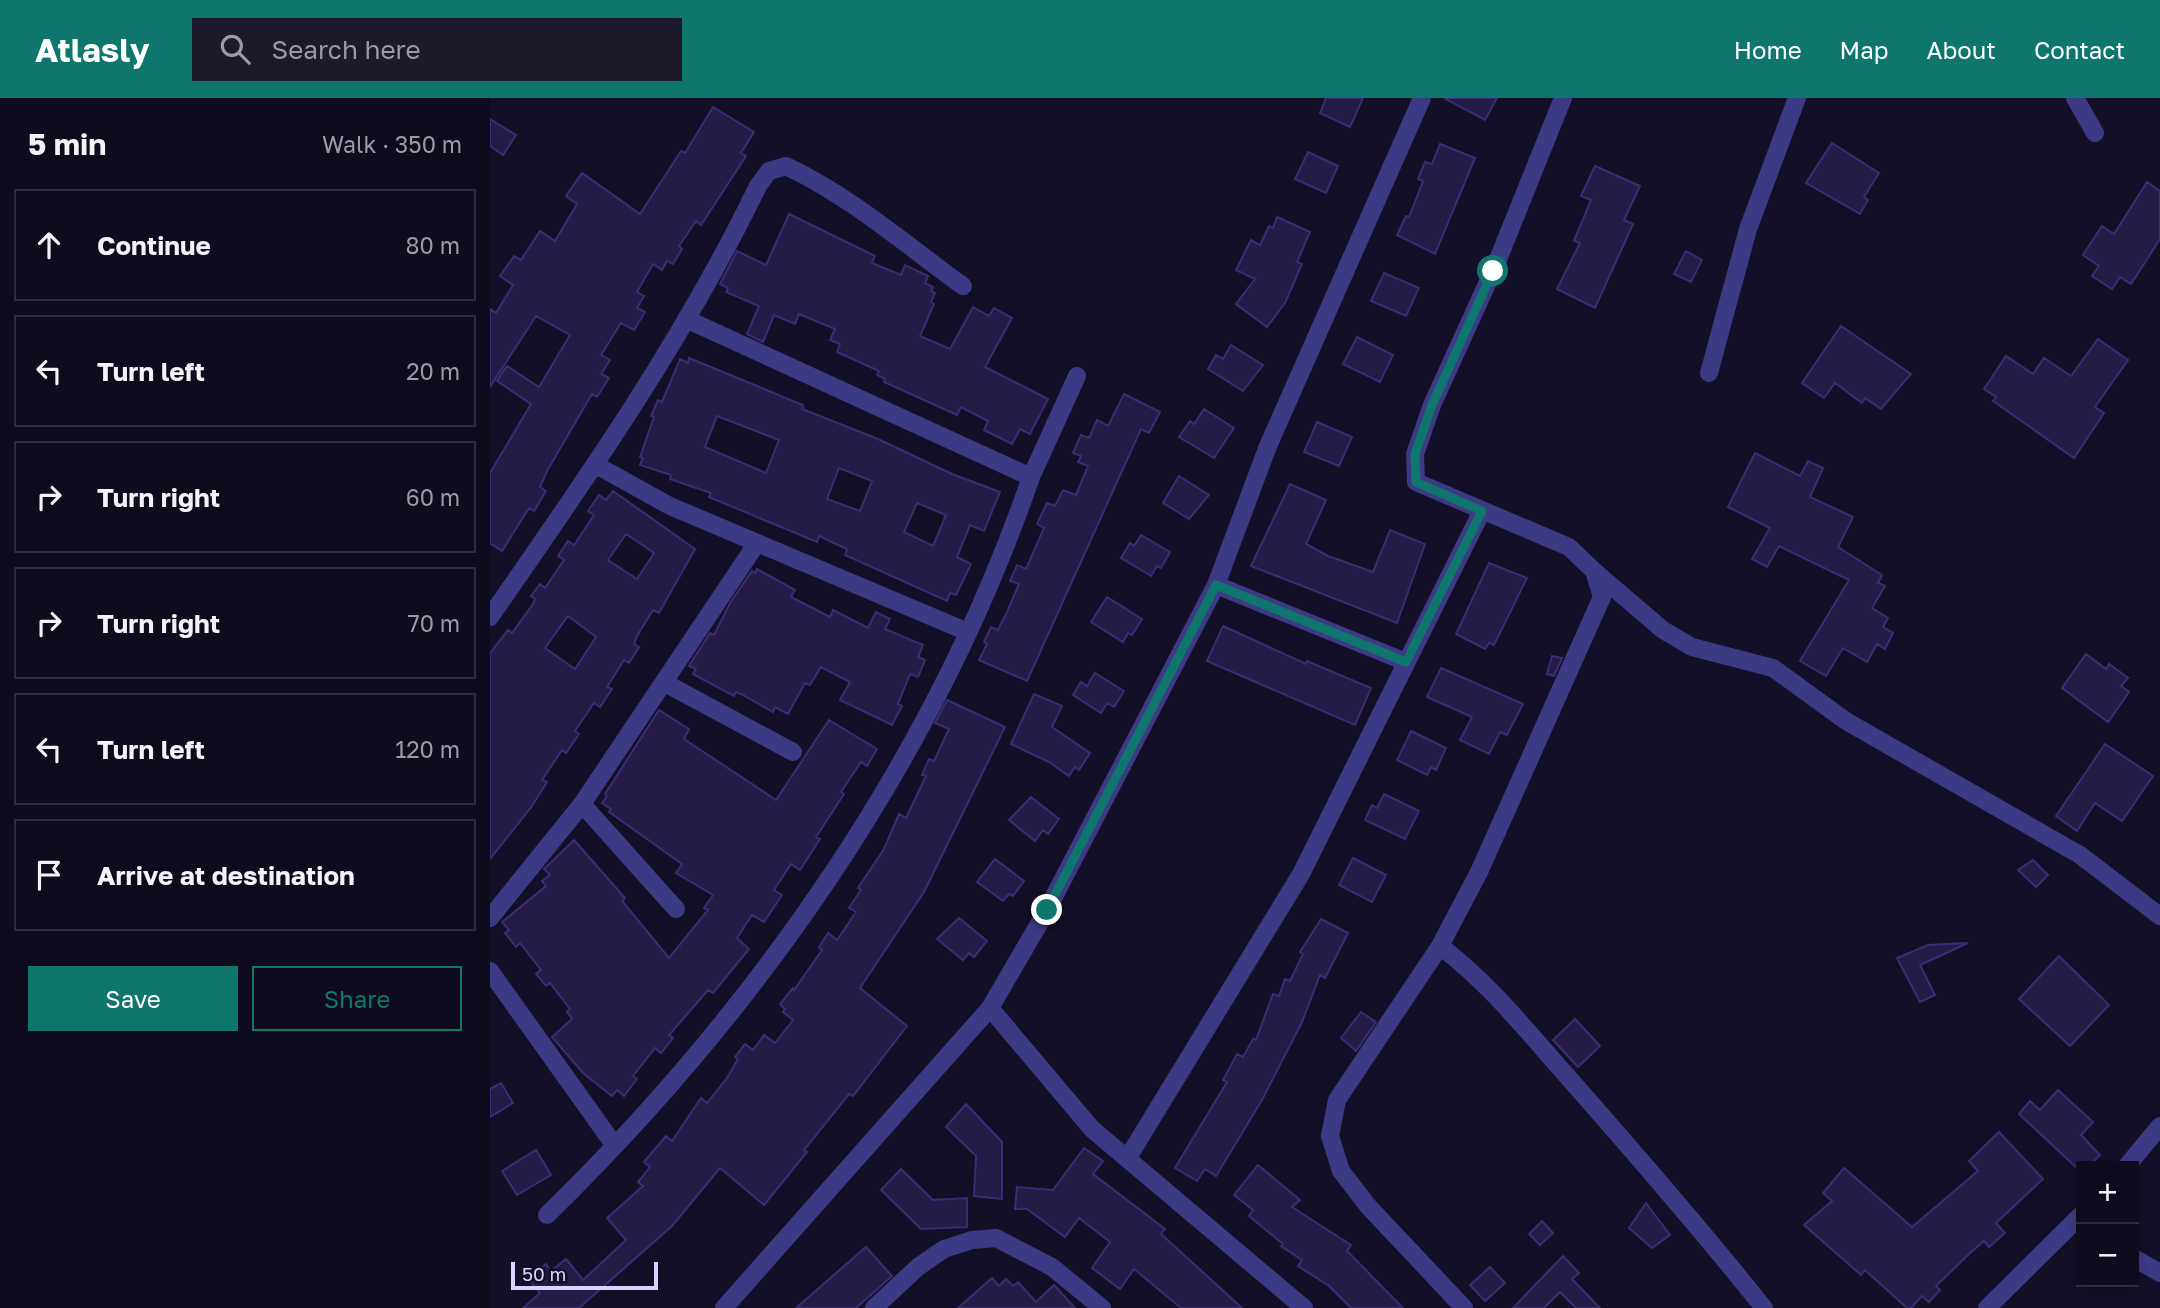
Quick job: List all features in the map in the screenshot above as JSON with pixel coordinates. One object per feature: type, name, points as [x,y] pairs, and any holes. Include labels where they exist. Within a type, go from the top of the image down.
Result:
[{"type":"street","points":[[724,1308],[990,1008],[1047,910],[1216,585],[1268,446],[1422,98]]},
{"type":"street","points":[[1563,98],[1497,262],[1432,405],[1415,454],[1416,482],[1569,547],[1663,630],[1692,647],[1736,656],[1773,668],[1846,721],[2080,855],[2160,916]]},
{"type":"street","points":[[1709,373],[1748,229],[1797,98]]},
{"type":"street","points":[[2075,98],[2095,133]]},
{"type":"street","points":[[490,617],[596,465],[686,319],[758,186],[769,171],[786,166],[835,194],[963,286]]},
{"type":"street","points":[[686,319],[1031,477]]},
{"type":"street","points":[[547,1215],[648,1113],[795,926],[871,813],[942,692],[1031,477],[1077,376]]},
{"type":"street","points":[[596,465],[670,506],[968,632]]},
{"type":"street","points":[[1127,1159],[1301,874],[1482,511]]},
{"type":"street","points":[[490,918],[582,804],[757,543]]},
{"type":"street","points":[[1464,1308],[1368,1206],[1341,1171],[1329,1136],[1337,1101],[1440,946],[1479,872],[1602,597],[1594,571]]},
{"type":"street","points":[[1216,585],[1406,662]]},
{"type":"street","points":[[665,683],[793,752]]},
{"type":"street","points":[[582,804],[676,909]]},
{"type":"street","points":[[1440,946],[1467,966],[1522,1026],[1681,1204],[1764,1308]]},
{"type":"street","points":[[490,971],[615,1146]]},
{"type":"street","points":[[990,1008],[1092,1129],[1304,1308]]},
{"type":"street","points":[[2131,1161],[2160,1126]]},
{"type":"street","points":[[1987,1308],[2077,1224]]},
{"type":"street","points":[[874,1308],[918,1267],[944,1249],[972,1240],[996,1238],[1052,1267],[1102,1308]]},
{"type":"street","points":[[2139,1261],[2160,1273]]},
{"type":"building","points":[[1326,98],[1363,98],[1350,127],[1320,113]]},
{"type":"building","points":[[1444,98],[1497,98],[1485,120]]},
{"type":"building","points":[[713,107],[754,132],[741,153],[746,156],[701,225],[696,221],[679,246],[682,249],[673,264],[667,261],[662,270],[653,264],[637,292],[644,296],[637,308],[645,312],[634,330],[621,323],[601,355],[610,360],[601,374],[609,378],[597,397],[592,394],[547,471],[540,487],[546,491],[534,511],[529,508],[502,551],[490,543],[490,473],[531,404],[497,381],[507,366],[539,387],[570,335],[536,316],[490,387],[490,309],[496,313],[513,285],[500,276],[514,256],[521,260],[540,231],[555,241],[577,204],[566,196],[582,173],[640,214],[681,151],[685,153]]},
{"type":"building","points":[[490,119],[516,135],[503,155],[490,146]]},
{"type":"building","points":[[1832,143],[1879,173],[1864,197],[1868,200],[1860,214],[1806,183]]},
{"type":"building","points":[[1440,144],[1475,158],[1435,254],[1397,235],[1406,216],[1409,217],[1423,181],[1418,179],[1425,162],[1432,164]]},
{"type":"building","points":[[1308,152],[1338,166],[1326,193],[1295,179]]},
{"type":"building","points":[[1595,166],[1640,186],[1624,220],[1633,224],[1595,308],[1557,289],[1580,243],[1574,241],[1591,200],[1581,196]]},
{"type":"building","points":[[2147,182],[2160,191],[2160,239],[2131,284],[2120,277],[2112,289],[2092,276],[2099,266],[2083,255],[2102,226],[2114,234]]},
{"type":"building","points":[[789,214],[875,256],[872,263],[901,275],[905,265],[928,276],[925,283],[933,287],[931,291],[935,293],[931,302],[934,304],[920,336],[950,349],[973,307],[989,316],[994,308],[1012,318],[985,367],[1048,399],[1030,434],[1020,429],[1012,444],[984,430],[988,421],[961,407],[957,415],[884,382],[885,379],[877,375],[879,371],[837,352],[840,344],[830,340],[835,329],[799,314],[795,324],[774,315],[763,342],[747,334],[759,306],[726,292],[728,288],[720,284],[737,251],[766,265]]},
{"type":"building","points":[[1277,217],[1310,232],[1297,262],[1302,264],[1285,303],[1267,327],[1236,304],[1255,279],[1236,270],[1251,240],[1260,245],[1269,226],[1273,228]]},
{"type":"building","points":[[1686,251],[1702,260],[1691,282],[1674,274]]},
{"type":"building","points":[[1384,273],[1419,288],[1406,316],[1371,301]]},
{"type":"building","points":[[1841,326],[1911,374],[1881,409],[1865,398],[1862,403],[1835,383],[1824,398],[1802,383]]},
{"type":"building","points":[[1357,337],[1393,355],[1380,382],[1343,364]]},
{"type":"building","points":[[2098,339],[2128,360],[2095,407],[2104,413],[2074,458],[1993,401],[1996,397],[1984,389],[2006,356],[2033,374],[2044,358],[2071,376]]},
{"type":"building","points":[[1231,345],[1263,365],[1243,391],[1208,369],[1216,355],[1223,359]]},
{"type":"building","points":[[689,358],[803,405],[802,409],[1000,492],[984,531],[970,525],[957,557],[971,564],[956,595],[950,593],[947,601],[845,555],[847,549],[819,536],[817,542],[709,497],[711,493],[670,479],[671,475],[640,465],[643,458],[640,457],[654,417],[651,416],[658,400],[662,402],[680,359],[688,363]],"holes":[[[717,416],[779,440],[766,473],[705,447]],[[839,468],[872,481],[860,511],[827,499]],[[917,503],[946,515],[933,546],[904,532]]]},
{"type":"building","points":[[1124,394],[1160,412],[1149,433],[1141,429],[1027,681],[979,660],[991,627],[998,630],[1019,584],[1010,581],[1017,565],[1026,569],[1044,528],[1037,524],[1047,503],[1055,506],[1063,490],[1076,495],[1088,466],[1078,462],[1081,456],[1073,453],[1081,435],[1089,438],[1097,420],[1108,426]]},
{"type":"building","points":[[1204,409],[1234,428],[1214,458],[1179,437],[1190,421],[1194,424]]},
{"type":"building","points":[[1317,422],[1352,437],[1339,466],[1304,452]]},
{"type":"building","points":[[1755,453],[1800,476],[1808,461],[1823,468],[1810,497],[1853,517],[1838,547],[1882,575],[1878,583],[1885,586],[1872,608],[1888,618],[1883,627],[1893,633],[1885,649],[1877,644],[1867,662],[1843,648],[1826,676],[1800,661],[1849,580],[1779,546],[1767,567],[1752,559],[1770,528],[1728,507]]},
{"type":"building","points":[[1179,476],[1209,495],[1189,519],[1163,503]]},
{"type":"building","points":[[1290,484],[1326,500],[1306,544],[1328,556],[1373,572],[1390,530],[1425,544],[1397,623],[1251,566]]},
{"type":"building","points":[[613,491],[695,549],[659,613],[653,610],[637,636],[634,644],[639,647],[629,663],[624,660],[607,687],[612,689],[600,707],[594,703],[575,731],[579,734],[566,753],[562,750],[542,780],[547,782],[532,806],[490,859],[490,653],[508,630],[512,633],[533,604],[535,599],[531,596],[540,584],[545,588],[564,560],[558,556],[568,541],[574,545],[594,515],[588,511],[599,495],[606,500]],"holes":[[[626,534],[654,553],[637,579],[608,560]],[[568,616],[596,637],[575,669],[545,648]]]},
{"type":"building","points":[[1141,535],[1170,552],[1161,568],[1157,566],[1151,576],[1121,558],[1130,543],[1134,546]]},
{"type":"building","points":[[1489,563],[1527,578],[1494,645],[1489,643],[1485,649],[1456,634]]},
{"type":"building","points":[[757,569],[795,590],[791,597],[830,617],[833,610],[868,628],[876,612],[890,619],[885,629],[923,645],[918,657],[925,660],[918,677],[910,674],[898,704],[902,706],[892,725],[840,700],[850,682],[821,667],[810,685],[805,683],[788,714],[775,707],[773,712],[736,692],[734,696],[693,674],[696,669],[689,666],[692,661],[710,633],[714,635],[730,603],[752,571],[755,573]]},
{"type":"building","points":[[1107,597],[1142,619],[1132,635],[1128,633],[1123,642],[1091,622]]},
{"type":"building","points":[[1223,626],[1306,664],[1307,661],[1371,688],[1355,725],[1207,661]]},
{"type":"building","points":[[2086,654],[2106,669],[2109,664],[2128,678],[2121,686],[2129,692],[2108,722],[2062,688]]},
{"type":"building","points":[[1552,656],[1562,658],[1554,676],[1547,674]]},
{"type":"building","points":[[1441,668],[1523,704],[1507,735],[1500,732],[1489,754],[1460,740],[1472,717],[1427,697]]},
{"type":"building","points":[[1095,673],[1124,691],[1114,707],[1107,703],[1101,713],[1073,695],[1081,682],[1087,686]]},
{"type":"building","points":[[1034,694],[1062,706],[1052,727],[1090,753],[1079,770],[1075,767],[1069,776],[1049,762],[1011,744]]},
{"type":"building","points":[[947,700],[1005,727],[924,892],[860,988],[907,1026],[853,1096],[849,1094],[804,1150],[807,1152],[764,1205],[720,1168],[672,1226],[579,1308],[523,1308],[540,1293],[528,1279],[546,1264],[551,1271],[566,1259],[583,1280],[626,1240],[607,1218],[643,1186],[638,1182],[650,1167],[644,1162],[666,1136],[672,1141],[701,1098],[707,1103],[727,1078],[738,1059],[735,1057],[745,1044],[753,1050],[764,1035],[775,1043],[793,1020],[783,1012],[785,1009],[780,1004],[793,988],[794,990],[822,950],[819,947],[828,933],[837,940],[856,912],[849,908],[861,890],[858,888],[884,849],[899,814],[906,818],[926,776],[922,775],[929,759],[934,761],[949,729],[935,723]]},
{"type":"building","points":[[659,710],[689,729],[684,739],[776,800],[829,720],[877,749],[867,766],[861,762],[841,792],[844,794],[816,837],[820,839],[800,870],[791,864],[774,890],[782,895],[764,922],[752,915],[737,938],[749,949],[713,993],[708,990],[669,1035],[673,1038],[661,1053],[655,1048],[633,1076],[637,1079],[624,1096],[617,1090],[612,1096],[583,1073],[552,1037],[572,1019],[567,1012],[570,1009],[550,983],[546,986],[536,974],[541,970],[520,943],[516,947],[505,933],[509,930],[502,922],[546,886],[542,881],[550,875],[544,869],[574,840],[625,898],[622,901],[669,958],[708,910],[704,908],[713,895],[676,873],[682,864],[609,812],[611,809],[602,803],[607,796],[605,794]]},
{"type":"building","points":[[1411,731],[1446,748],[1436,770],[1431,767],[1427,775],[1397,760]]},
{"type":"building","points":[[2105,744],[2153,776],[2122,821],[2095,803],[2077,831],[2056,816]]},
{"type":"building","points":[[1384,794],[1419,811],[1405,839],[1365,820],[1372,805],[1377,808]]},
{"type":"building","points":[[1031,797],[1059,819],[1048,834],[1043,830],[1035,841],[1009,820]]},
{"type":"building","points":[[1353,858],[1386,875],[1372,902],[1339,885]]},
{"type":"building","points":[[995,859],[1024,881],[1013,896],[1009,894],[1003,901],[977,882]]},
{"type":"building","points":[[2033,860],[2048,875],[2036,887],[2018,870]]},
{"type":"building","points":[[959,918],[987,941],[974,957],[969,953],[963,960],[937,939]]},
{"type":"building","points":[[1321,919],[1348,933],[1325,978],[1320,975],[1302,1022],[1262,1100],[1216,1176],[1205,1169],[1197,1181],[1175,1168],[1227,1082],[1223,1080],[1237,1054],[1243,1057],[1253,1039],[1256,1040],[1273,994],[1279,996],[1285,979],[1290,981],[1303,954],[1300,952]]},
{"type":"building","points":[[1968,943],[1920,965],[1935,995],[1920,1002],[1897,958],[1928,945]]},
{"type":"building","points":[[2059,956],[2109,1005],[2070,1046],[2019,999]]},
{"type":"building","points":[[1361,1012],[1376,1022],[1356,1051],[1341,1038]]},
{"type":"building","points":[[1575,1019],[1600,1046],[1578,1067],[1553,1040]]},
{"type":"building","points":[[501,1083],[513,1103],[490,1117],[490,1089]]},
{"type":"building","points":[[2058,1090],[2093,1122],[2081,1135],[2100,1155],[2094,1161],[2076,1161],[2076,1167],[2019,1114],[2030,1101],[2040,1110]]},
{"type":"building","points":[[966,1104],[1002,1142],[1002,1199],[974,1196],[976,1156],[946,1127]]},
{"type":"building","points":[[1999,1132],[2043,1179],[1996,1223],[2005,1233],[1989,1247],[1984,1241],[1969,1254],[1936,1286],[1940,1290],[1929,1302],[1922,1296],[1911,1308],[1907,1308],[1865,1270],[1861,1275],[1804,1225],[1832,1201],[1823,1193],[1844,1168],[1912,1227],[1978,1171],[1969,1161]]},
{"type":"building","points":[[1084,1148],[1103,1161],[1093,1174],[1165,1229],[1161,1234],[1242,1308],[1181,1308],[1134,1269],[1120,1289],[1092,1268],[1110,1242],[1079,1218],[1065,1237],[1027,1209],[1015,1209],[1017,1187],[1053,1190]]},
{"type":"building","points":[[536,1150],[551,1175],[517,1195],[502,1171]]},
{"type":"building","points":[[1258,1165],[1300,1200],[1292,1207],[1351,1245],[1347,1251],[1403,1308],[1351,1308],[1329,1286],[1298,1266],[1302,1260],[1281,1246],[1283,1244],[1249,1216],[1253,1210],[1234,1195]]},
{"type":"building","points":[[901,1169],[933,1200],[967,1198],[967,1227],[921,1229],[881,1190]]},
{"type":"building","points":[[1646,1203],[1670,1235],[1652,1248],[1629,1228]]},
{"type":"building","points":[[1542,1221],[1553,1233],[1540,1245],[1529,1234]]},
{"type":"building","points":[[866,1247],[892,1276],[856,1308],[796,1308]]},
{"type":"building","points":[[1563,1256],[1579,1273],[1572,1279],[1600,1308],[1576,1308],[1560,1292],[1544,1308],[1513,1308]]},
{"type":"building","points":[[1490,1267],[1505,1283],[1485,1301],[1470,1285]]},
{"type":"building","points":[[992,1278],[999,1286],[1006,1279],[1013,1286],[1018,1282],[1036,1302],[1054,1285],[1075,1308],[958,1308]]},
{"type":"route","points":[[1047,910],[1216,585],[1406,662],[1482,511],[1416,482],[1415,454],[1432,405],[1493,271]]}]
